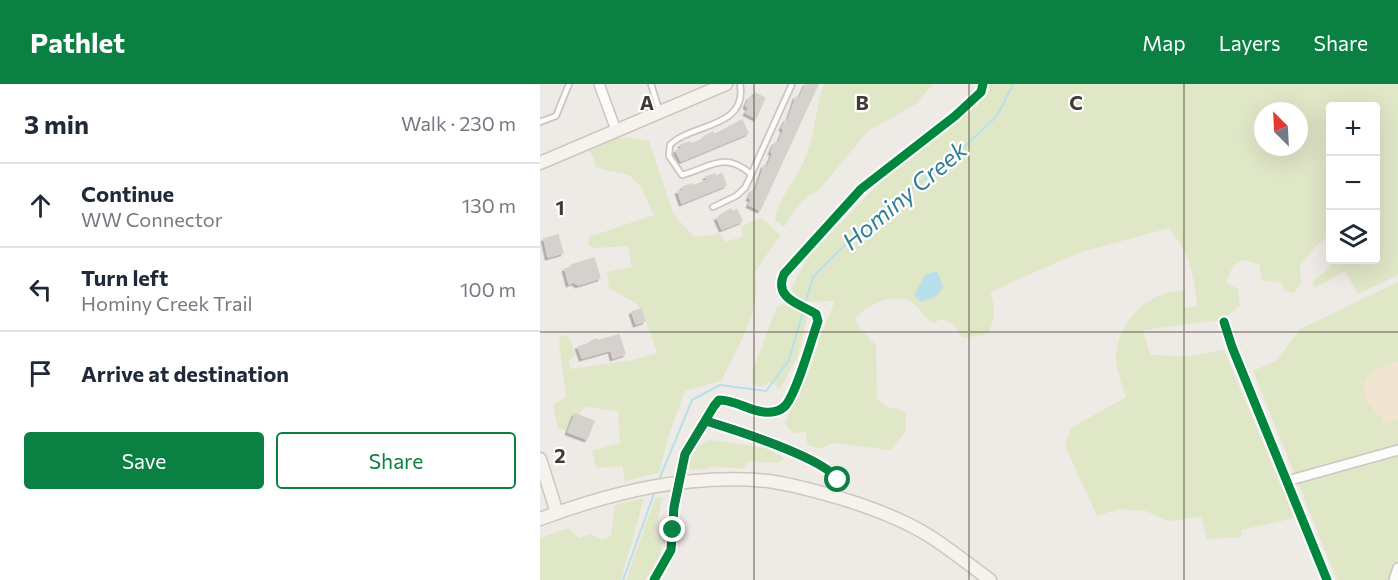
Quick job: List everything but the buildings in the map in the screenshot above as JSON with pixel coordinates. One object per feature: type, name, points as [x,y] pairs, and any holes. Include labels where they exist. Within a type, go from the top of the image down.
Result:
[{"type":"main road","points":[[540,163],[659,112],[709,87],[726,84]]},
{"type":"main road","points":[[540,459],[557,513]]},
{"type":"main road","points":[[540,519],[605,497],[637,489],[702,480],[768,481],[869,507],[930,536],[990,580]]},
{"type":"street","points":[[599,84],[616,130]]},
{"type":"street","points":[[1224,322],[1327,580]]},
{"type":"street","points":[[1287,481],[1398,450]]},
{"type":"street","points":[[1394,580],[1398,568]]},
{"type":"lane","points":[[540,122],[556,116],[569,84]]},
{"type":"lane","points":[[651,84],[659,112]]},
{"type":"lane","points":[[740,84],[741,95],[733,112],[717,123],[674,141],[670,145],[669,156],[682,176],[724,161],[740,165],[751,174]]},
{"type":"lane","points":[[713,207],[736,196],[745,188],[792,84]]},
{"type":"green space","points":[[824,84],[933,84],[916,104],[867,132],[818,191],[807,196],[798,206],[784,227],[775,220],[777,212],[808,152]]},
{"type":"green space","points":[[989,84],[1398,84],[1398,275],[1358,294],[1345,271],[1315,288],[1312,282],[1326,271],[1330,264],[1380,264],[1380,102],[1326,102],[1326,238],[1315,247],[1300,266],[1301,284],[1294,293],[1285,291],[1281,283],[1262,280],[1259,264],[1243,260],[1233,266],[1226,282],[1238,289],[1240,306],[1221,320],[1143,330],[1150,355],[1191,356],[1224,350],[1295,518],[1241,530],[1242,537],[1207,539],[1201,517],[1168,521],[1146,511],[1118,509],[1097,516],[1065,446],[1071,428],[1126,397],[1117,369],[1117,349],[1124,328],[1138,310],[1156,297],[1168,292],[1185,290],[1185,308],[1197,306],[1190,264],[1169,228],[1078,253],[990,292],[994,314],[987,334],[963,338],[953,324],[941,319],[934,323],[914,304],[899,298],[883,300],[868,308],[855,318],[859,328],[876,345],[877,399],[885,406],[906,412],[905,433],[890,450],[832,443],[821,449],[807,445],[806,432],[793,433],[785,423],[835,301],[804,300],[799,298],[791,288],[809,256],[879,183],[984,97]]},
{"type":"green space","points":[[625,137],[649,141],[674,215],[694,237],[720,234],[726,242],[743,236],[741,226],[762,218],[780,235],[755,272],[755,300],[752,314],[721,381],[685,391],[668,437],[659,473],[625,481],[622,466],[596,468],[592,451],[620,443],[618,411],[585,407],[565,430],[558,428],[553,405],[566,397],[560,337],[566,335],[571,340],[575,355],[568,362],[571,369],[632,360],[657,353],[642,309],[609,288],[607,272],[632,267],[628,246],[595,248],[588,245],[589,237],[654,215],[641,187],[629,175],[596,168],[593,156],[587,149]]},
{"type":"green space","points":[[1398,282],[1398,580],[1337,580],[1253,371],[1276,361],[1300,329]]},
{"type":"green space","points":[[784,304],[808,314],[798,356],[780,389],[770,381],[762,387],[753,385],[752,372],[776,309]]},
{"type":"green space","points":[[709,440],[766,448],[784,458],[778,463],[749,461],[743,469],[713,466],[705,470],[687,469],[696,448]]},
{"type":"green space","points":[[644,498],[621,580],[540,580],[540,538],[568,528],[579,538],[590,534],[602,540],[611,536],[615,505]]},
{"type":"green space","points":[[655,498],[662,498],[655,535],[662,543],[659,560],[645,580],[626,580]]},
{"type":"sand","points":[[1398,361],[1398,419],[1383,425],[1383,420],[1368,402],[1363,388],[1364,382],[1376,370]]},
{"type":"water","points":[[937,271],[943,287],[937,296],[921,302],[914,295],[925,275]]},
{"type":"waterway","name":"Hominy Creek","points":[[659,480],[692,400],[720,385],[766,391],[789,360],[813,277],[875,215],[948,162],[997,116],[1013,84]]},
{"type":"waterway","name":"Hominy Creek","points":[[623,580],[655,491]]},
{"type":"cycle path","points":[[654,580],[671,550],[674,507],[685,454],[714,406],[719,400],[725,400],[758,411],[773,412],[782,409],[791,398],[818,321],[816,314],[796,304],[785,295],[782,289],[784,274],[861,189],[955,116],[981,92],[983,84]]},
{"type":"cycle path","points":[[1224,322],[1232,347],[1327,580]]},
{"type":"cycle path","points":[[706,421],[756,437],[797,454],[830,471],[838,480]]},
{"type":"route","points":[[673,530],[678,480],[685,454],[706,421],[753,435],[783,448],[831,472],[838,480]]}]
